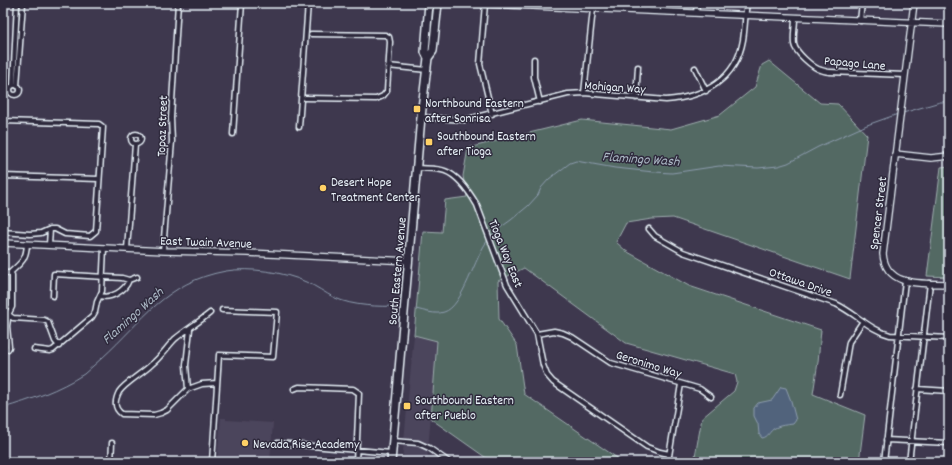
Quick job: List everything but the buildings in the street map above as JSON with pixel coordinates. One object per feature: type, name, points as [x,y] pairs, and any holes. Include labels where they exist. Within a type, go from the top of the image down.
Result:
[{"type":"main road","name":"South Eastern Avenue","points":[[428,58],[425,52],[429,3]]},
{"type":"main road","name":"South Eastern Avenue","points":[[391,462],[428,58],[433,51],[438,3]]},
{"type":"street","points":[[17,3],[15,85],[23,3]]},
{"type":"street","name":"Topaz Street","points":[[163,250],[172,141],[171,118],[178,3]]},
{"type":"street","points":[[233,134],[242,3]]},
{"type":"street","points":[[299,127],[308,3]]},
{"type":"street","points":[[463,3],[560,5],[593,9],[603,6],[647,11],[949,24]]},
{"type":"street","points":[[647,11],[648,3]]},
{"type":"street","points":[[696,13],[698,3]]},
{"type":"street","name":"Mohigan Way","points":[[422,117],[464,120],[568,94],[584,93],[666,100],[679,99],[706,91],[725,78],[735,64],[743,42],[747,3]]},
{"type":"street","points":[[860,21],[862,3]]},
{"type":"street","name":"Spencer Street","points":[[905,281],[896,278],[888,270],[883,254],[914,3]]},
{"type":"street","points":[[485,4],[480,64],[492,114]]},
{"type":"street","points":[[584,93],[593,9]]},
{"type":"street","name":"Papago Lane","points":[[795,18],[795,48],[814,67],[830,72],[905,76]]},
{"type":"street","points":[[305,98],[376,99],[382,96],[386,91],[390,42],[389,37],[384,35],[311,34]]},
{"type":"street","points":[[534,59],[534,77],[540,102]]},
{"type":"street","points":[[388,66],[427,70]]},
{"type":"street","points":[[636,98],[638,67]]},
{"type":"street","points":[[695,68],[706,91]]},
{"type":"street","points":[[3,121],[99,124],[103,127],[96,231],[90,236],[65,234],[55,229],[30,234],[3,232]]},
{"type":"street","points":[[127,249],[135,144]]},
{"type":"street","points":[[895,154],[930,158],[949,156]]},
{"type":"street","name":"Tioga Way East","points":[[417,168],[447,171],[471,194],[477,205],[507,285],[538,334],[543,365],[547,375],[553,382],[647,447],[669,454]]},
{"type":"street","points":[[3,176],[99,180]]},
{"type":"street","points":[[49,245],[50,229]]},
{"type":"street","name":"Ottawa Drive","points":[[649,229],[654,236],[683,252],[836,304],[848,310],[881,333],[899,336],[949,338]]},
{"type":"street","name":"East Twain Avenue","points":[[3,243],[409,261]]},
{"type":"street","points":[[3,273],[10,273],[24,259],[27,244]]},
{"type":"street","points":[[34,349],[50,351],[59,346],[92,317],[103,287],[104,248]]},
{"type":"street","points":[[3,350],[8,349],[9,347],[7,326],[12,307],[12,275],[10,273]]},
{"type":"street","points":[[53,296],[54,274],[122,278],[129,280],[137,277]]},
{"type":"street","points":[[100,296],[106,298],[116,294],[127,284],[129,280]]},
{"type":"street","points":[[884,462],[905,281],[949,284]]},
{"type":"street","points":[[909,462],[930,283]]},
{"type":"street","points":[[212,462],[219,354],[273,357],[276,312],[222,310]]},
{"type":"street","points":[[3,311],[13,318],[44,320],[48,322],[55,341],[59,346]]},
{"type":"street","points":[[210,313],[175,339],[153,364],[123,387],[115,401],[115,406],[122,414],[154,415],[167,410],[188,389],[202,384],[217,383]]},
{"type":"street","points":[[840,395],[849,342],[863,321]]},
{"type":"street","points":[[188,389],[186,364],[190,329]]},
{"type":"street","name":"Geronimo Way","points":[[538,334],[554,331],[572,336],[611,363],[700,389],[711,397]]},
{"type":"street","points":[[668,462],[682,384]]},
{"type":"street","points":[[294,390],[299,387],[353,389],[359,393],[356,462]]},
{"type":"street","points":[[917,389],[949,391]]},
{"type":"street","points":[[886,440],[949,443]]},
{"type":"street","points":[[392,441],[418,443],[429,448],[449,462]]},
{"type":"street","points":[[111,462],[112,443]]},
{"type":"street","points":[[278,443],[392,453]]},
{"type":"shaded area","points":[[414,335],[437,341],[427,462],[402,462]]},
{"type":"shaded area","name":"Nevada Rise Academy","points":[[221,418],[226,418],[226,420],[273,423],[270,462],[217,462]]},
{"type":"green space","points":[[769,61],[820,103],[838,104],[867,135],[850,279],[673,218],[652,219],[626,223],[616,242],[626,251],[689,286],[821,330],[813,394],[865,415],[859,462],[694,462],[702,418],[734,391],[737,382],[735,374],[626,343],[524,268],[498,281],[499,319],[517,345],[524,394],[623,462],[492,462],[431,419],[437,341],[414,335],[423,231],[442,232],[445,200],[467,197],[463,176],[468,148],[582,120],[671,129],[720,115],[755,87],[762,65]]},
{"type":"green space","points":[[949,166],[949,277],[927,276],[941,167]]},
{"type":"water","points":[[781,387],[786,388],[796,420],[793,424],[775,428],[762,438],[759,434],[758,424],[754,416],[754,408],[758,403],[772,400]]},
{"type":"waterway","name":"Flamingo Wash","points":[[903,113],[940,102],[949,102]]},
{"type":"waterway","name":"Flamingo Wash","points":[[491,236],[528,206],[549,179],[570,163],[576,161],[615,168],[672,173],[719,166],[758,168],[778,166],[788,163],[818,147],[867,125],[898,114]]},
{"type":"waterway","name":"Flamingo Wash","points":[[416,309],[437,313],[444,312],[451,308],[463,291],[478,257],[488,240]]},
{"type":"waterway","name":"Flamingo Wash","points":[[3,408],[45,394],[84,374],[157,304],[171,293],[205,276],[235,270],[267,271],[297,278],[342,301],[374,306],[398,306]]},
{"type":"place","name":"Northbound Eastern after Sonrisa","points":[[417,109]]},
{"type":"place","name":"Southbound Eastern after Tioga","points":[[429,142]]},
{"type":"place","name":"Desert Hope Treatment Center","points":[[323,188]]},
{"type":"place","name":"Southbound Eastern after Pueblo","points":[[407,406]]},
{"type":"place","name":"Nevada Rise Academy","points":[[245,443]]}]
